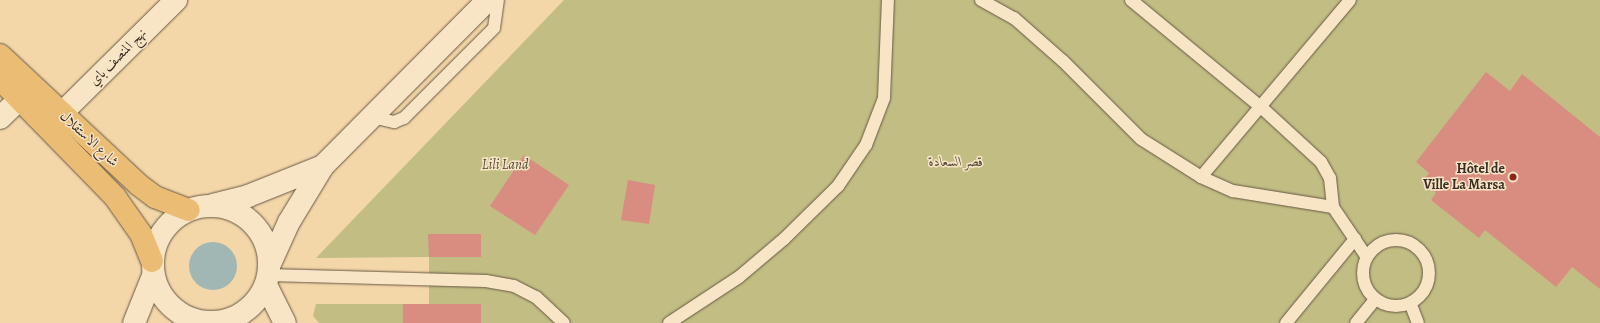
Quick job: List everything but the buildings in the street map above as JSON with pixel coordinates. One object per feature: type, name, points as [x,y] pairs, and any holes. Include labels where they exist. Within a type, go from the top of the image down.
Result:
[{"type":"highway","name":"شارع الاستقلال","points":[[0,55],[61,114],[155,197],[198,208]]},
{"type":"highway","name":"شارع الاستقلال","points":[[0,79],[115,197],[138,229],[153,269]]},
{"type":"main road","name":"نهج المنصف باي","points":[[61,114],[176,0]]},
{"type":"main road","points":[[153,269],[162,296],[172,309],[190,320],[212,323],[250,309],[268,275],[289,222],[323,166],[488,0]]},
{"type":"main road","points":[[0,118],[20,99]]},
{"type":"main road","points":[[134,323],[153,269],[163,231],[179,216],[198,208],[248,196],[323,166]]},
{"type":"main road","points":[[198,208],[238,212],[254,224],[266,244],[268,275],[284,323]]},
{"type":"lane","points":[[372,117],[394,122],[404,118],[494,28],[498,0]]},
{"type":"lane","points":[[669,323],[739,276],[784,239],[838,186],[866,145],[884,98],[888,0]]},
{"type":"lane","points":[[981,0],[1014,18],[1063,61],[1141,139],[1201,177],[1233,192],[1333,207]]},
{"type":"lane","points":[[1131,0],[1262,108],[1321,162],[1330,178],[1333,207],[1366,256]]},
{"type":"lane","points":[[1201,177],[1262,108],[1350,0]]},
{"type":"lane","points":[[1396,239],[1415,245],[1428,260],[1428,286],[1411,304],[1390,308],[1374,301],[1362,278],[1366,256],[1380,243],[1396,239]]},
{"type":"lane","points":[[1286,323],[1355,240]]},
{"type":"lane","points":[[268,275],[486,281],[514,286],[536,297],[564,323]]},
{"type":"lane","points":[[1356,323],[1374,301]]},
{"type":"lane","points":[[1411,304],[1418,323]]},
{"type":"green space","name":"قصر السعادة","points":[[564,0],[1600,0],[1600,323],[319,323],[313,316],[316,304],[429,304],[429,257],[316,258]]},
{"type":"water","points":[[208,242],[218,242],[230,249],[237,261],[237,271],[230,283],[218,290],[208,290],[200,286],[193,279],[189,271],[189,261],[193,253],[200,246]]},
{"type":"place","name":"Hôtel de Ville La Marsa","points":[[1513,177]]},
{"type":"park label","name":"Lili Land","points":[[505,165]]}]
